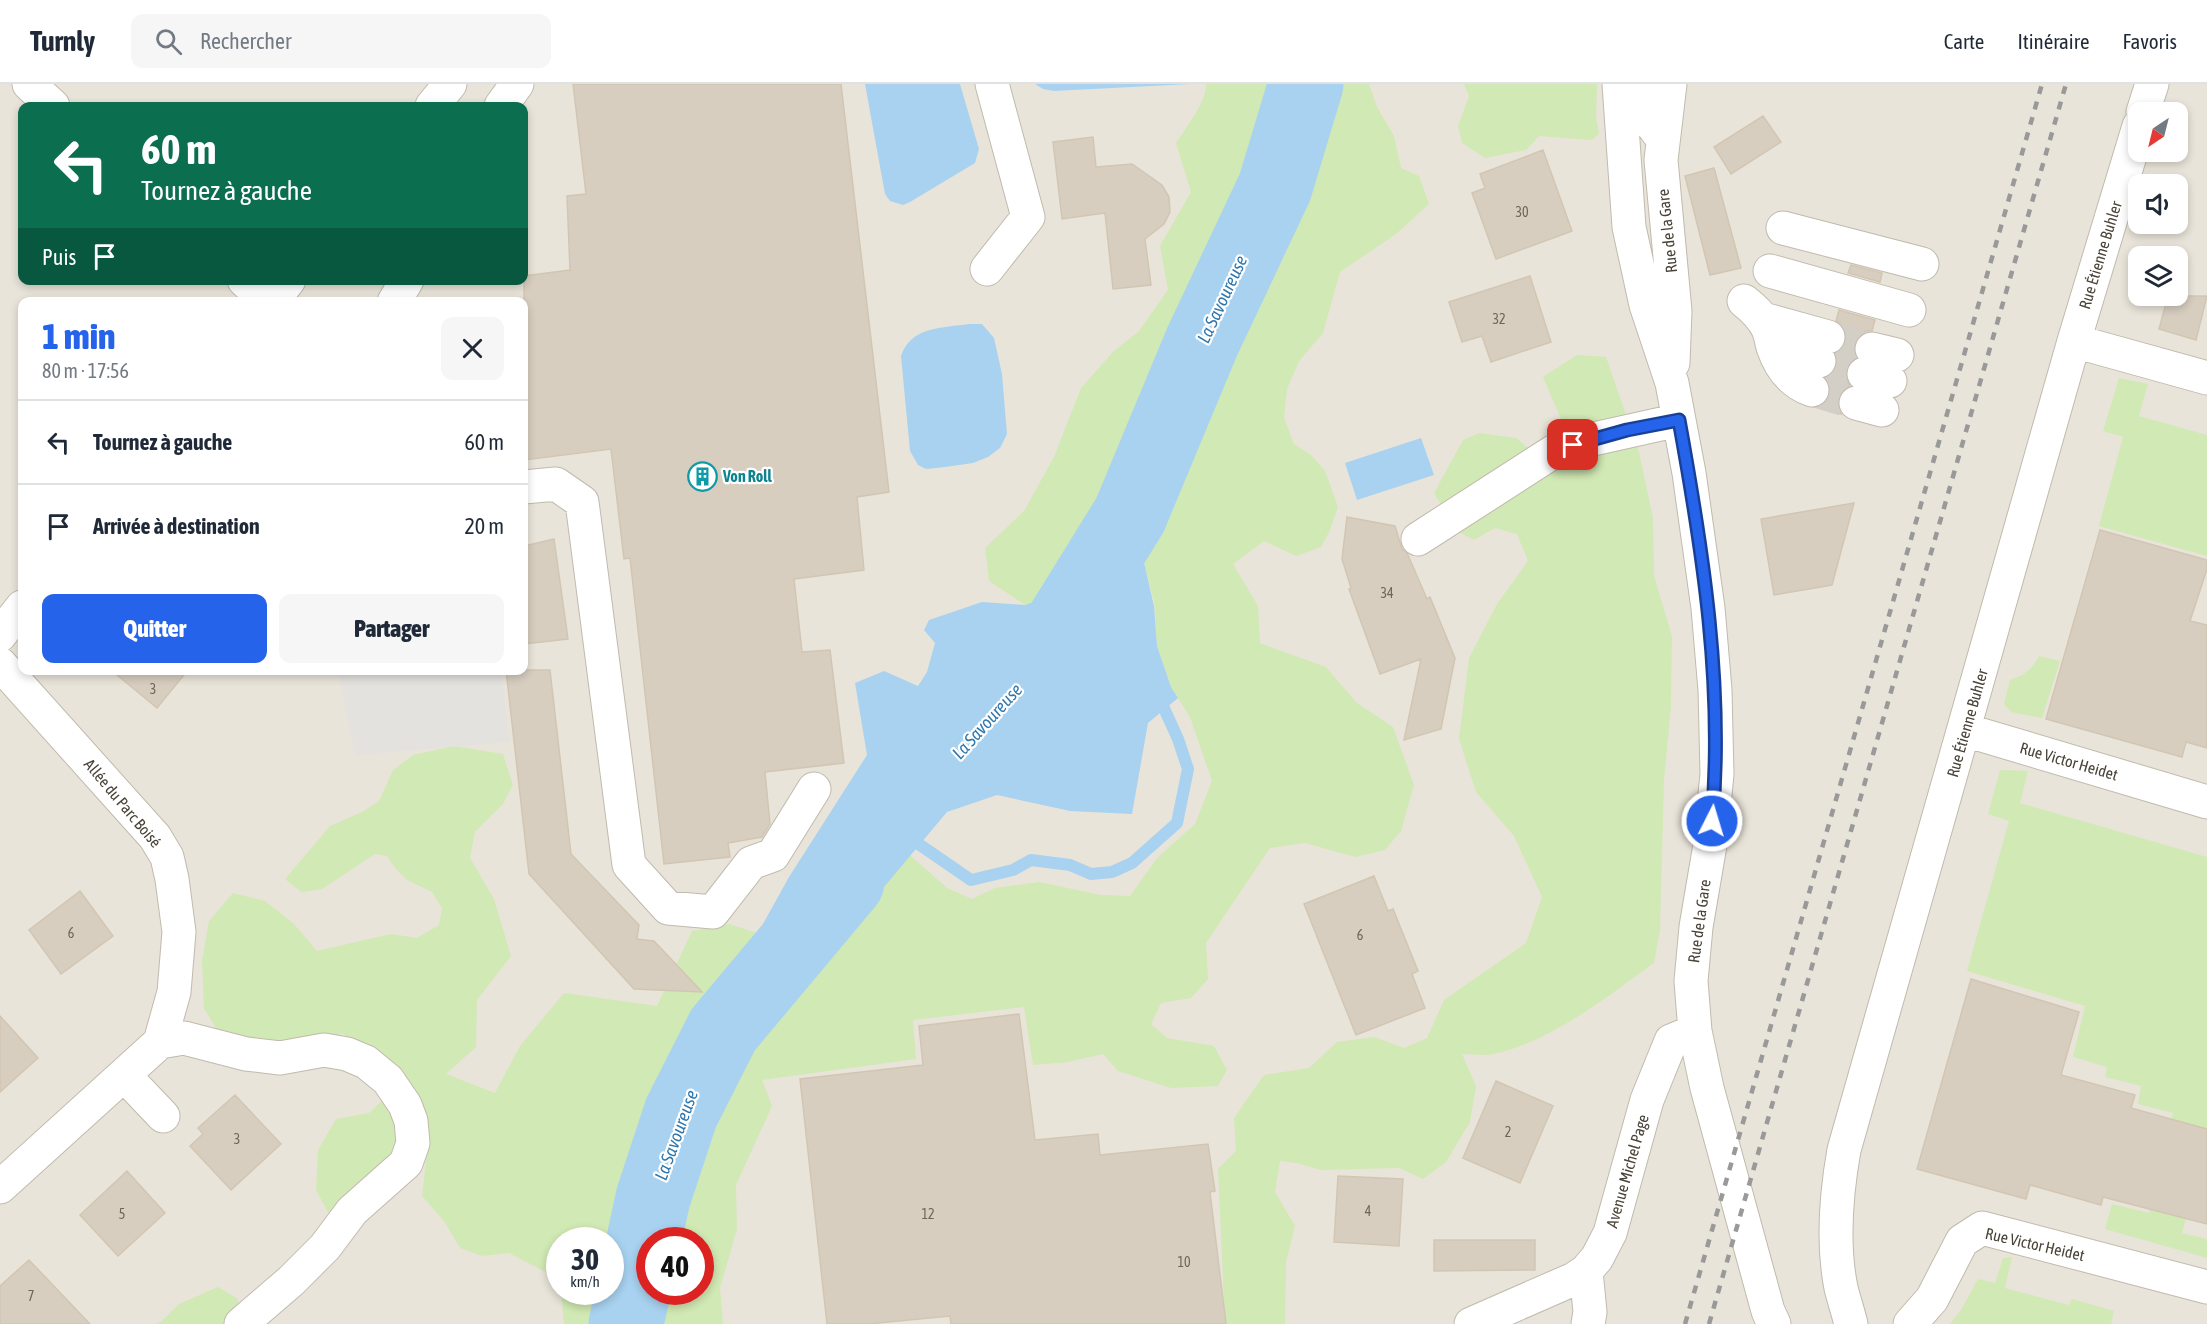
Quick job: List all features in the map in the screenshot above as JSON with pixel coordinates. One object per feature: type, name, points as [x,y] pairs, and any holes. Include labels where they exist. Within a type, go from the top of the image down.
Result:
[{"type":"street","points":[[29,84],[49,102]]},
{"type":"street","points":[[435,102],[450,84]]},
{"type":"street","points":[[504,102],[517,84]]},
{"type":"street","points":[[987,269],[1028,217],[992,84]]},
{"type":"street","name":"Rue de la Gare","points":[[1619,84],[1629,227],[1646,305],[1672,383],[1708,608],[1717,774],[1710,845],[1696,927],[1691,981],[1695,1031],[1707,1088],[1770,1320]]},
{"type":"street","points":[[1643,84],[1644,114],[1662,138]]},
{"type":"street","name":"Rue de la Gare","points":[[1671,84],[1660,160],[1675,311],[1672,383]]},
{"type":"street","points":[[2146,102],[2152,84]]},
{"type":"street","name":"Rue Étienne Buhler","points":[[1851,1324],[1841,1289],[1837,1260],[1837,1192],[1844,1150],[2074,341],[2128,162]]},
{"type":"street","points":[[1783,228],[1922,264]]},
{"type":"street","points":[[1770,271],[1909,310]]},
{"type":"street","points":[[250,285],[264,297]]},
{"type":"street","points":[[274,297],[285,285]]},
{"type":"street","points":[[1760,322],[1820,362],[1801,386],[1784,372],[1760,322]]},
{"type":"street","points":[[2074,341],[2207,378]]},
{"type":"street","points":[[1418,539],[1553,452],[1589,440],[1679,420]]},
{"type":"street","points":[[528,487],[556,484],[582,502],[629,865],[668,908],[713,912],[751,863],[773,855],[814,789]]},
{"type":"street","points":[[0,635],[18,612]]},
{"type":"street","name":"Allée du Parc Boisé","points":[[0,664],[155,837],[166,857],[172,879],[179,932],[174,992],[160,1042]]},
{"type":"street","name":"Rue Victor Heidet","points":[[1965,730],[2207,802]]},
{"type":"street","name":"Avenue Michel Page","points":[[1471,1324],[1574,1279],[1586,1271],[1597,1258],[1610,1233],[1647,1100],[1671,1041],[1695,1031]]},
{"type":"street","points":[[0,1187],[160,1042],[184,1038],[246,1054],[280,1058],[324,1050],[347,1054],[366,1062],[388,1080],[405,1105],[411,1121],[413,1143],[406,1163],[352,1210],[325,1247],[291,1281],[241,1324]]},
{"type":"street","points":[[124,1075],[163,1116]]},
{"type":"street","name":"Rue Victor Heidet","points":[[1910,1324],[1932,1299],[1962,1241],[1982,1228],[2207,1287]]},
{"type":"street","points":[[1586,1271],[1590,1311],[1588,1324]]},
{"type":"shaded area","points":[[0,84],[2207,84],[2207,1324],[0,1324]]},
{"type":"shaded area","points":[[339,675],[502,675],[510,742],[355,755]]},
{"type":"green space","points":[[1206,84],[1369,84],[1377,107],[1394,136],[1401,168],[1419,176],[1429,204],[1396,234],[1340,272],[1323,333],[1299,361],[1287,389],[1284,418],[1294,444],[1311,455],[1325,471],[1338,507],[1321,547],[1296,556],[1264,541],[1233,564],[1258,606],[1260,643],[1326,667],[1357,703],[1393,727],[1414,785],[1401,831],[1385,850],[1355,857],[1305,843],[1270,848],[1206,943],[1208,979],[1191,998],[1161,1003],[1151,1024],[1167,1038],[1214,1046],[1227,1070],[1218,1086],[1171,1088],[1118,1071],[1103,1054],[1068,1062],[1033,1065],[1024,1007],[913,1020],[916,1059],[762,1080],[772,1106],[736,1185],[737,1229],[720,1288],[723,1324],[665,1324],[663,1305],[714,1305],[714,1227],[682,1227],[706,1121],[727,1051],[760,1021],[766,999],[709,1029],[680,1078],[680,1161],[659,1218],[651,1227],[636,1227],[636,1244],[624,1258],[624,1227],[546,1227],[546,1272],[509,1253],[482,1256],[460,1248],[444,1221],[422,1196],[427,1153],[343,1211],[328,1212],[316,1190],[318,1150],[336,1119],[369,1113],[400,1084],[392,1068],[343,1034],[267,1044],[218,1032],[204,1008],[202,961],[209,921],[233,893],[265,901],[294,924],[317,951],[391,934],[417,938],[439,925],[442,908],[432,892],[407,880],[387,856],[375,854],[322,889],[301,892],[285,879],[330,826],[364,811],[379,801],[393,770],[413,755],[454,746],[503,754],[513,785],[503,804],[475,832],[470,858],[494,899],[511,956],[477,1000],[476,1047],[446,1074],[495,1093],[520,1046],[564,993],[657,1006],[692,931],[729,924],[773,938],[785,979],[792,987],[831,950],[910,855],[947,888],[972,899],[995,888],[1039,882],[1101,895],[1130,896],[1157,858],[1195,824],[1212,781],[1190,717],[1171,687],[1157,646],[1154,598],[1143,558],[1074,571],[1054,595],[1025,605],[989,581],[985,548],[1024,511],[1054,457],[1081,388],[1113,352],[1139,331],[1168,290],[1160,246],[1191,192],[1176,143],[1190,123]]},
{"type":"green space","points":[[1464,84],[1597,84],[1596,118],[1599,134],[1592,140],[1539,136],[1526,150],[1485,158],[1462,143],[1458,126],[1469,96]]},
{"type":"green space","points":[[1577,355],[1606,357],[1639,452],[1653,518],[1654,576],[1672,636],[1671,706],[1664,780],[1660,930],[1654,963],[1578,1016],[1537,1039],[1494,1054],[1462,1054],[1476,1086],[1470,1122],[1446,1162],[1423,1179],[1399,1168],[1320,1170],[1280,1161],[1275,1192],[1295,1226],[1286,1262],[1285,1324],[1225,1324],[1218,1169],[1236,1151],[1234,1118],[1264,1075],[1309,1068],[1337,1042],[1374,1037],[1404,1048],[1427,1038],[1444,1000],[1526,943],[1542,897],[1514,836],[1476,792],[1459,739],[1469,658],[1497,604],[1528,561],[1517,534],[1495,528],[1474,540],[1457,531],[1434,493],[1463,440],[1479,433],[1516,438],[1546,462],[1577,448],[1560,417],[1543,377]]},
{"type":"green space","points":[[2119,378],[2148,384],[2139,416],[2207,435],[2207,556],[2099,526],[2123,437],[2103,431]]},
{"type":"green space","points":[[2039,656],[2060,661],[2042,718],[2011,712],[2004,704],[2010,680],[2027,671]]},
{"type":"green space","points":[[2000,770],[2028,771],[2020,803],[2207,857],[2207,1143],[2182,1233],[2207,1239],[2207,1258],[2105,1229],[2112,1204],[2149,1213],[2173,1113],[2138,1104],[2141,1086],[2105,1077],[2107,1067],[2073,1057],[2085,1006],[1967,971],[2009,821],[1988,814]]},
{"type":"green space","points":[[2012,1257],[2005,1288],[2069,1305],[2072,1299],[2114,1311],[2111,1324],[1950,1324],[1961,1310],[1978,1279],[1995,1283],[2003,1258]]},
{"type":"green space","points":[[218,1287],[238,1299],[238,1318],[245,1324],[155,1324],[162,1321],[179,1304]]},
{"type":"green space","points":[[562,1305],[605,1305],[602,1324],[564,1324]]},
{"type":"water","points":[[865,84],[960,84],[979,149],[975,163],[910,202],[903,205],[890,201],[885,194]]},
{"type":"water","points":[[1035,84],[1190,84],[1054,91],[1043,89]]},
{"type":"water","points":[[982,324],[994,338],[1002,374],[1007,434],[1000,448],[988,457],[973,463],[926,469],[918,465],[910,451],[901,356],[912,339],[920,334],[929,330]]},
{"type":"water","points":[[1421,438],[1434,475],[1357,500],[1345,463]]},
{"type":"water","points":[[1100,538],[1143,558],[1154,606],[1157,646],[1171,687],[1178,698],[1148,723],[1132,814],[1070,811],[997,795],[947,812],[831,950],[792,987],[785,979],[773,938],[758,933],[789,877],[867,755],[855,683],[884,671],[918,686],[927,672],[935,643],[924,630],[929,620],[982,602],[1025,605],[1054,595]]},
{"type":"building","name":"Von Roll","points":[[573,84],[841,84],[889,492],[857,497],[864,570],[794,579],[802,652],[830,650],[844,763],[765,772],[770,824],[762,837],[728,843],[730,857],[664,864],[630,558],[624,559],[611,449],[528,459],[528,297],[524,297],[524,285],[528,285],[528,275],[570,270],[567,196],[586,194]]},
{"type":"building","points":[[1763,116],[1781,142],[1731,174],[1714,147]]},
{"type":"building","points":[[1093,137],[1096,167],[1132,164],[1162,185],[1169,197],[1170,212],[1164,224],[1145,239],[1151,285],[1113,289],[1105,213],[1062,219],[1053,142]]},
{"type":"building","points":[[1543,150],[1572,231],[1496,259],[1472,193],[1485,188],[1480,174]]},
{"type":"building","points":[[1714,168],[1741,268],[1710,275],[1685,176]]},
{"type":"building","points":[[1851,265],[1882,273],[1880,282],[1848,273]]},
{"type":"building","points":[[1530,276],[1551,342],[1491,362],[1482,336],[1462,342],[1449,302]]},
{"type":"building","points":[[2188,296],[2207,296],[2196,340],[2159,329],[2165,306],[2188,306]]},
{"type":"building","points":[[1839,310],[1875,320],[1872,331],[1866,331],[1859,336],[1854,344],[1856,358],[1850,361],[1846,370],[1846,378],[1850,386],[1842,390],[1838,399],[1841,414],[1818,407],[1824,405],[1829,398],[1830,387],[1826,378],[1837,367],[1836,354],[1842,350],[1846,341],[1846,332],[1842,324],[1836,321]]},
{"type":"building","points":[[1854,503],[1832,585],[1774,595],[1761,519]]},
{"type":"building","points":[[1347,517],[1395,526],[1402,549],[1407,553],[1427,599],[1430,597],[1455,658],[1441,729],[1404,740],[1421,659],[1380,674],[1349,589],[1351,588],[1342,559]]},
{"type":"building","points":[[2100,530],[2207,560],[2207,569],[2190,621],[2207,625],[2207,748],[2186,742],[2182,757],[2046,719]]},
{"type":"building","points":[[554,539],[568,639],[528,644],[528,545]]},
{"type":"building","points":[[528,670],[550,670],[571,854],[639,925],[637,939],[654,941],[702,992],[634,989],[529,874],[507,675],[528,675]]},
{"type":"building","points":[[117,675],[184,675],[157,708]]},
{"type":"building","points":[[1374,876],[1388,911],[1393,909],[1418,971],[1412,974],[1425,1008],[1356,1035],[1304,904]]},
{"type":"building","points":[[80,891],[113,936],[61,974],[29,930]]},
{"type":"building","points":[[1971,979],[2079,1012],[2061,1075],[2135,1095],[2131,1108],[2207,1129],[2207,1224],[2103,1197],[2101,1205],[2030,1185],[2026,1199],[1917,1169]]},
{"type":"building","points":[[1019,1014],[1035,1140],[1098,1134],[1100,1155],[1208,1144],[1215,1191],[1210,1192],[1226,1324],[951,1324],[950,1316],[868,1324],[827,1324],[800,1079],[923,1065],[919,1026]]},
{"type":"building","points":[[0,1016],[38,1058],[0,1092]]},
{"type":"building","points":[[1496,1081],[1553,1106],[1520,1183],[1463,1158]]},
{"type":"building","points":[[235,1095],[281,1144],[231,1190],[190,1146],[203,1134],[198,1128]]},
{"type":"building","points":[[127,1171],[165,1213],[118,1256],[80,1215]]},
{"type":"building","points":[[1338,1176],[1403,1179],[1399,1246],[1334,1242]]},
{"type":"building","points":[[1434,1240],[1535,1240],[1535,1270],[1434,1271]]},
{"type":"building","points":[[29,1260],[90,1324],[0,1324],[0,1286]]},
{"type":"waterway","name":"La Savoureuse","points":[[1057,633],[1130,515],[1202,342],[1275,187],[1306,84]]},
{"type":"waterway","points":[[1113,541],[1123,560]]},
{"type":"waterway","points":[[907,836],[971,880],[1013,870],[1031,860],[1070,865],[1091,874],[1112,872],[1132,863],[1177,823],[1188,769],[1178,739],[1158,695]]},
{"type":"waterway","name":"La Savoureuse","points":[[626,1324],[653,1198],[681,1113],[723,1030],[847,882]]},
{"type":"tunnel","points":[[1828,337],[1872,349]]},
{"type":"tunnel","points":[[1819,361],[1864,374]]},
{"type":"tunnel","points":[[1812,390],[1856,403]]},
{"type":"railway","points":[[1685,1324],[2042,84]]},
{"type":"railway","points":[[1709,1324],[2066,84]]},
{"type":"place","name":"Von Roll","points":[[702,476]]},
{"type":"route","points":[[1573,445],[1627,430],[1679,420],[1689,473],[1708,608],[1717,774],[1712,821]]}]
